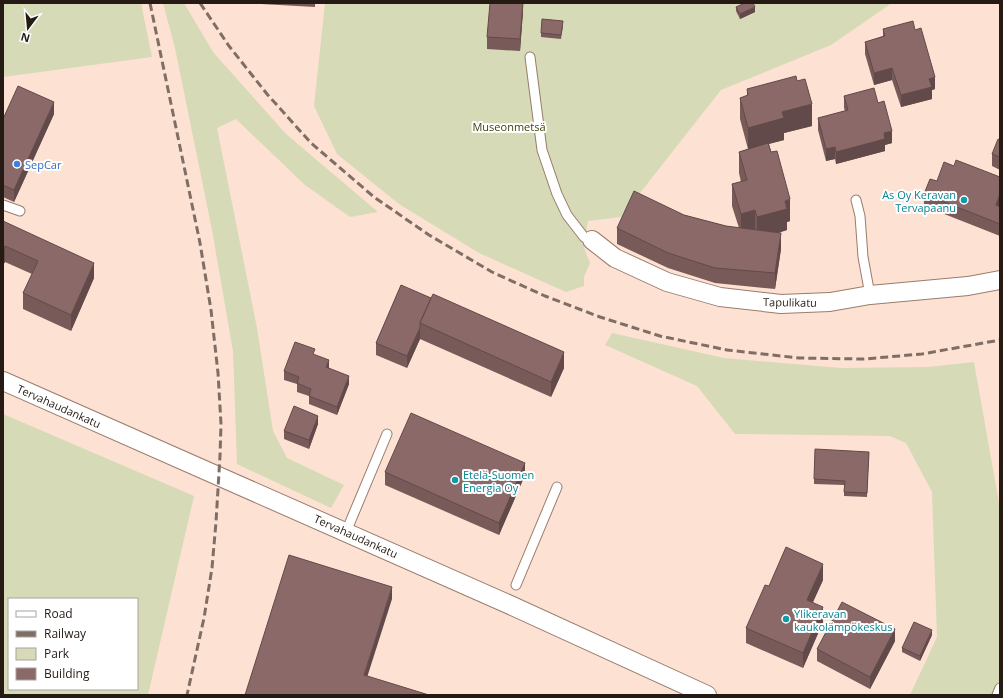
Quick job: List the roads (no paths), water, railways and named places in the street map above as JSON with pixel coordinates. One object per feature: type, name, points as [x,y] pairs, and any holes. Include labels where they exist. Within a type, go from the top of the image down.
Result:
[{"type":"street","name":"Tapulikatu","points":[[592,240],[615,258],[667,282],[720,297],[781,304],[830,302],[870,295],[968,286],[1000,280]]},
{"type":"street","name":"Tervahaudankatu","points":[[3,381],[508,604],[707,695]]},
{"type":"lane","points":[[530,57],[542,150],[557,194],[567,215],[584,237],[592,240]]},
{"type":"lane","points":[[856,200],[860,216],[863,258],[870,295]]},
{"type":"lane","points":[[3,205],[20,212]]},
{"type":"lane","points":[[346,532],[387,434]]},
{"type":"lane","points":[[516,585],[557,487]]},
{"type":"lane","points":[[997,695],[1000,688]]},
{"type":"railway","points":[[150,3],[200,243],[211,310],[218,373],[221,424],[212,568],[204,618],[187,695]]},
{"type":"railway","points":[[200,3],[229,46],[267,94],[311,143],[374,197],[429,235],[492,272],[545,296],[600,317],[660,336],[727,350],[799,358],[864,359],[922,354],[1000,340]]},
{"type":"place","name":"SepCar","points":[[17,164]]},
{"type":"place","name":"As Oy Keravan Tervapaanu","points":[[964,200]]},
{"type":"place","name":"Etelä-Suomen Energia Oy","points":[[455,480]]},
{"type":"place","name":"Ylikeravan kaukolämpökeskus","points":[[786,619]]},
{"type":"park label","name":"Museonmetsä","points":[[509,126]]}]
